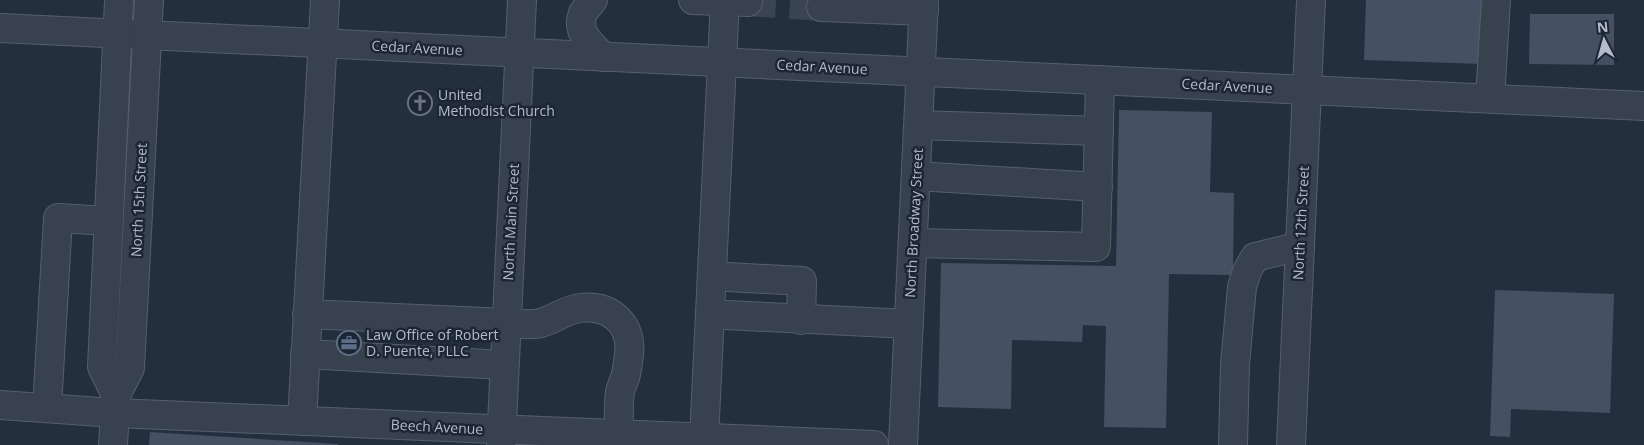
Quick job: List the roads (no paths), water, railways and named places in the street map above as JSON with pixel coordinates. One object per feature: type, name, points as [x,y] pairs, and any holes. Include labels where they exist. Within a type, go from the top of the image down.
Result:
[{"type":"street","name":"North 15th Street","points":[[115,404],[102,367],[119,0]]},
{"type":"street","name":"North 15th Street","points":[[113,445],[115,404],[130,368],[149,0]]},
{"type":"street","points":[[302,421],[324,0]]},
{"type":"street","name":"North Main Street","points":[[501,438],[522,0]]},
{"type":"street","points":[[593,0],[583,13],[583,32],[587,41],[604,57]]},
{"type":"street","points":[[693,0],[733,1],[722,62],[704,438]]},
{"type":"street","name":"North 12th Street","points":[[1290,445],[1311,0]]},
{"type":"street","points":[[1490,98],[1496,0]]},
{"type":"street","points":[[821,7],[865,4],[924,5]]},
{"type":"street","name":"North Broadway Street","points":[[903,445],[924,5]]},
{"type":"street","name":"Cedar Avenue","points":[[0,28],[1644,106]]},
{"type":"street","points":[[913,243],[1096,247],[1100,80]]},
{"type":"street","points":[[919,125],[1099,131]]},
{"type":"street","points":[[916,176],[1098,187]]},
{"type":"street","points":[[47,408],[58,218],[109,221]]},
{"type":"street","points":[[1233,445],[1234,364],[1242,288],[1247,271],[1255,257],[1300,246]]},
{"type":"street","points":[[728,277],[802,281],[801,320]]},
{"type":"street","points":[[307,314],[538,324],[554,318],[563,312],[581,308],[599,309],[615,315],[630,338],[630,353],[625,378],[620,390],[619,435]]},
{"type":"street","points":[[726,315],[909,324]]},
{"type":"street","points":[[305,354],[504,365]]},
{"type":"street","name":"Beech Avenue","points":[[0,405],[47,408],[115,404],[501,438],[619,435],[874,445]]},
{"type":"tunnel","points":[[748,2],[821,7]]},
{"type":"place","name":"United Methodist Church","points":[[420,103]]},
{"type":"place","name":"Law Office of Robert D. Puente, PLLC","points":[[349,343]]}]
